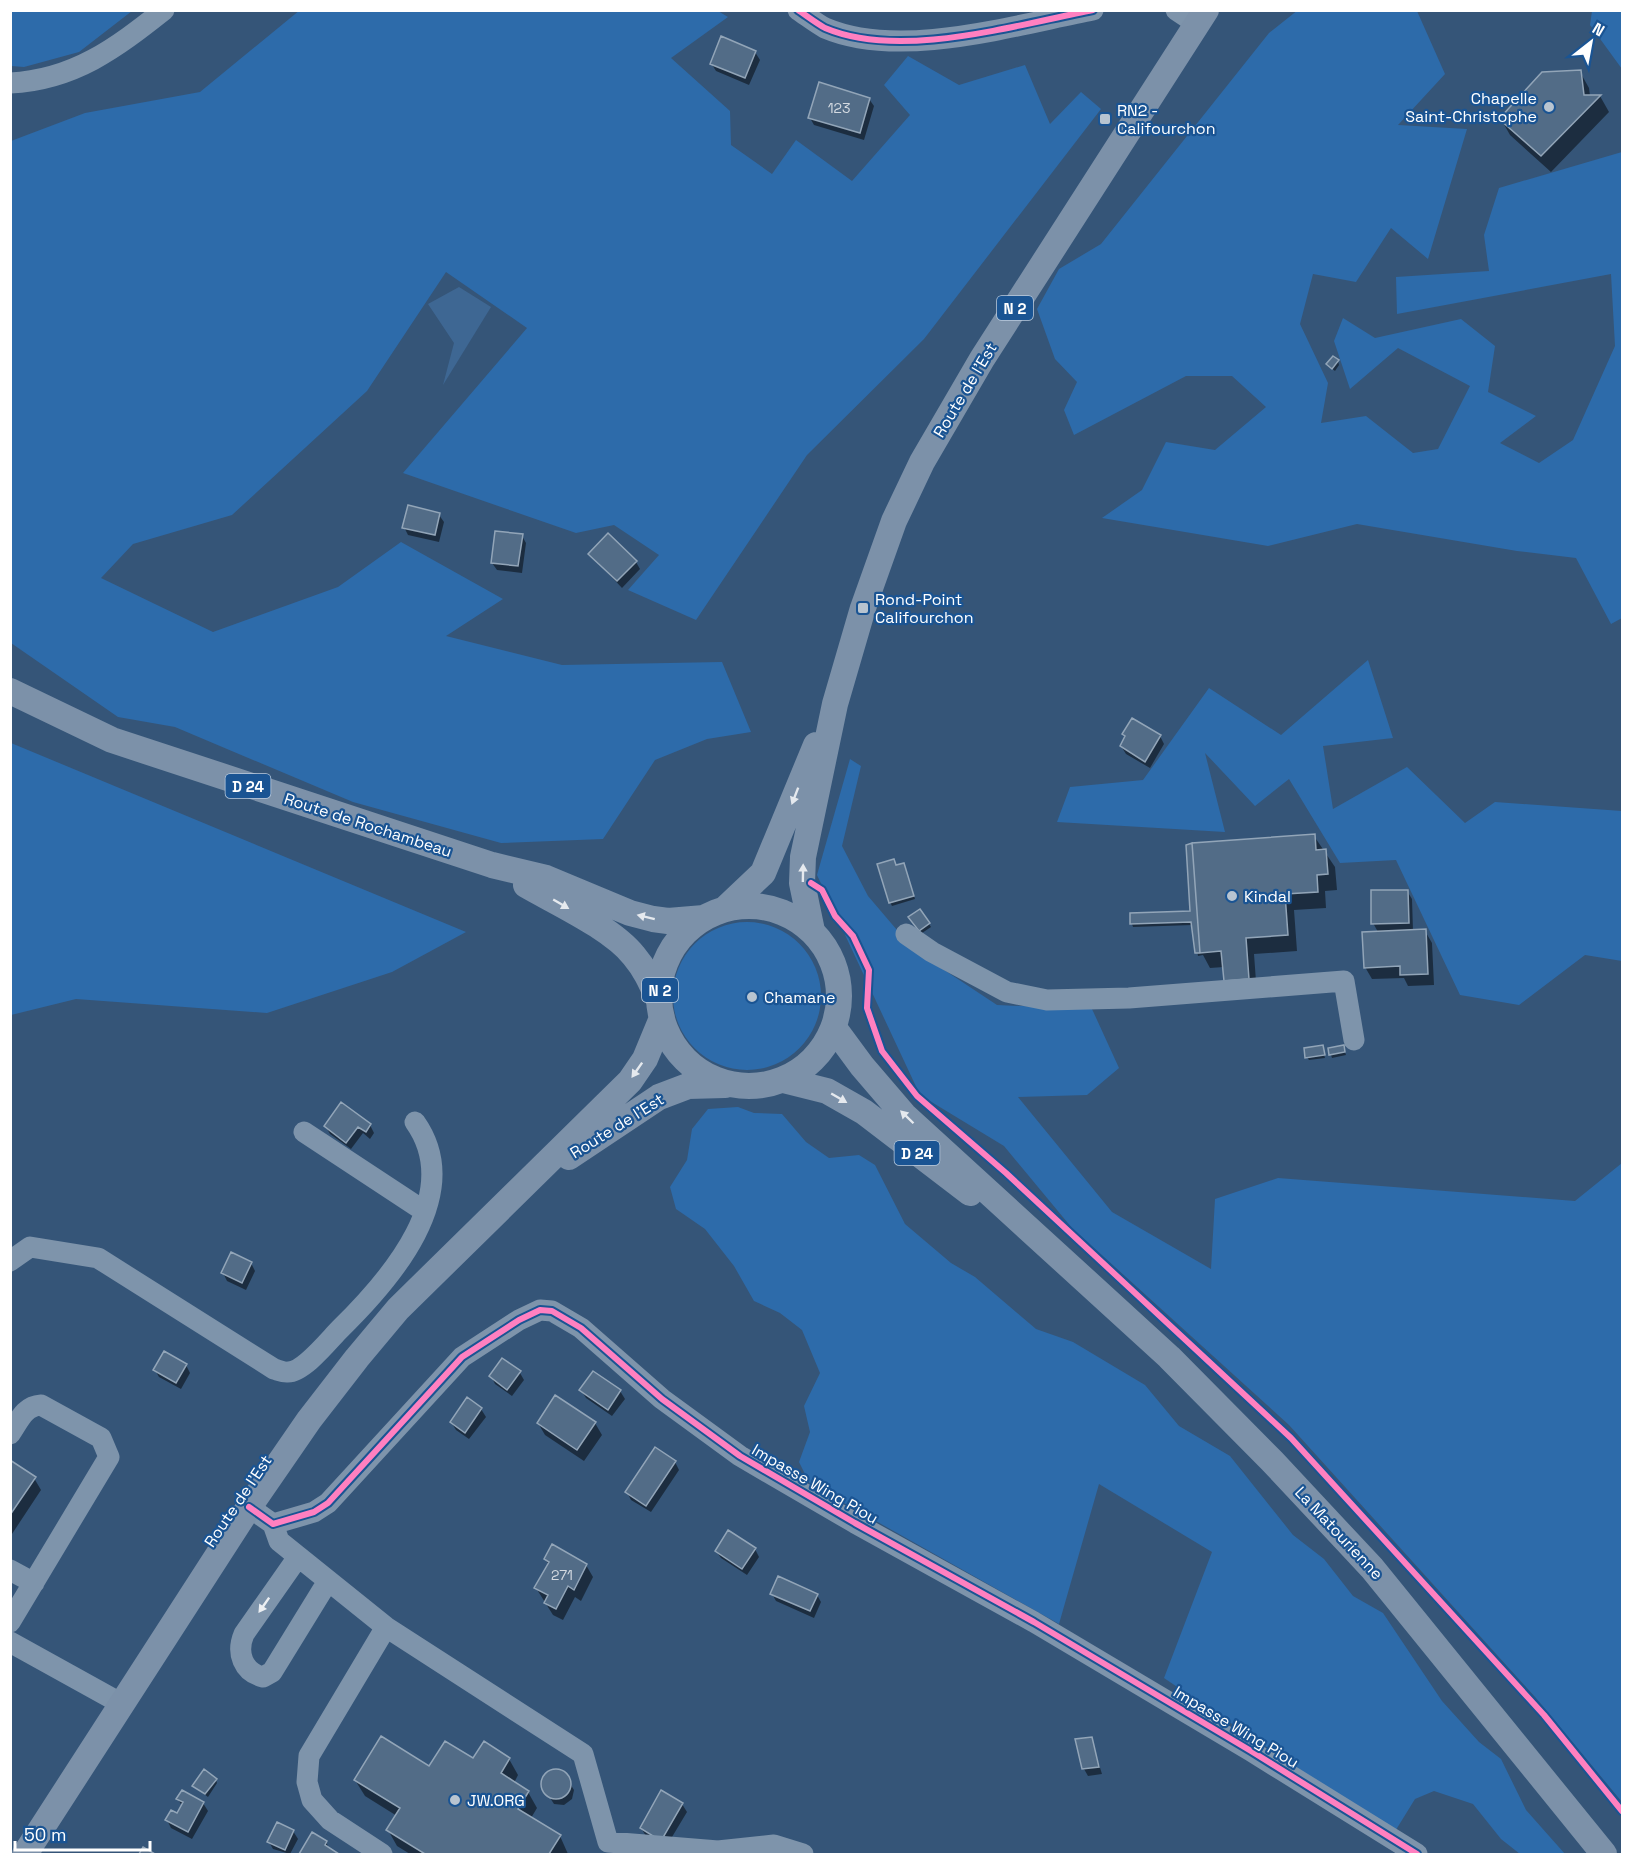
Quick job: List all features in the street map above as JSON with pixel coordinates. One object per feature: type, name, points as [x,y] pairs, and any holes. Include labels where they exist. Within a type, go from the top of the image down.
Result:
[{"type":"main road","name":"Route de l'Est","points":[[812,931],[802,883],[803,857],[835,704],[894,520],[922,462],[982,359],[1193,15]]},
{"type":"main road","name":"Route de Rochambeau","points":[[10,691],[112,740],[492,865],[546,878],[630,913],[668,921],[715,914]]},
{"type":"main road","name":"Route de l'Est","points":[[715,914],[763,873],[835,704]]},
{"type":"main road","name":"Route de Rochambeau","points":[[492,865],[586,919],[625,947],[647,973],[660,1009]]},
{"type":"main road","name":"N 2","points":[[756,906],[786,914],[812,931],[828,952],[838,976],[840,1003],[834,1028],[823,1050],[805,1068],[783,1080],[757,1086],[730,1084],[706,1076],[686,1060],[671,1041],[660,1009],[661,976],[670,953],[684,933],[715,914],[756,906]]},
{"type":"main road","name":"Route de l'Est","points":[[25,1854],[249,1507],[309,1420],[398,1309],[630,1081],[645,1059],[660,1009]]},
{"type":"main road","name":"La Matourienne","points":[[834,1028],[862,1066],[904,1115],[1169,1357],[1272,1461],[1372,1568],[1604,1854]]},
{"type":"main road","name":"La Matourienne","points":[[783,1080],[827,1091],[864,1112],[947,1177],[1042,1242]]},
{"type":"main road","name":"Route de l'Est","points":[[514,1195],[659,1097],[688,1086],[730,1084]]},
{"type":"street","points":[[10,83],[28,82],[67,72],[103,56],[164,10]]},
{"type":"street","points":[[798,10],[825,28],[881,42],[940,39],[1093,10]]},
{"type":"street","points":[[906,934],[932,952],[1007,992],[1047,1000],[1129,998],[1344,981],[1354,1040]]},
{"type":"street","points":[[10,1261],[30,1247],[98,1258],[274,1369],[289,1373],[304,1365],[376,1294],[417,1233],[430,1186],[430,1154],[425,1136],[415,1122]]},
{"type":"street","points":[[304,1132],[424,1211]]},
{"type":"street","points":[[376,1294],[398,1309]]},
{"type":"street","name":"Impasse Wing Piou","points":[[273,1524],[314,1512],[328,1503],[462,1357],[519,1320],[540,1310],[552,1311],[581,1328],[662,1399],[740,1456],[855,1523],[1035,1622],[1251,1751],[1417,1854]]},
{"type":"street","points":[[10,1434],[25,1411],[32,1406],[41,1405],[101,1438],[109,1457],[10,1622]]},
{"type":"street","points":[[249,1507],[273,1524],[279,1541],[387,1626],[584,1754],[603,1848],[718,1851],[774,1845],[803,1854]]},
{"type":"street","points":[[298,1557],[244,1634],[240,1644],[244,1666],[254,1675],[263,1677],[272,1672],[328,1581]]},
{"type":"street","points":[[10,1569],[34,1583]]},
{"type":"street","points":[[382,1854],[330,1820],[312,1800],[307,1782],[309,1756],[387,1626]]},
{"type":"street","points":[[16,1651],[122,1704]]},
{"type":"shaded area","points":[[300,10],[718,11],[728,17],[671,58],[730,111],[731,145],[772,174],[796,140],[852,181],[910,115],[884,85],[908,56],[959,85],[1025,65],[1050,124],[1081,92],[1101,109],[924,339],[807,455],[696,620],[628,590],[659,555],[614,525],[576,533],[403,473],[527,328],[446,272],[367,391],[232,515],[133,544],[101,578],[213,632],[338,587],[401,542],[503,599],[446,636],[562,665],[722,662],[751,732],[707,739],[655,760],[603,839],[501,843],[353,802],[175,727],[118,717],[11,643],[11,141],[85,113],[200,92]]},
{"type":"shaded area","points":[[1298,10],[1417,11],[1445,74],[1398,125],[1467,129],[1428,259],[1391,228],[1356,282],[1313,274],[1300,324],[1328,383],[1321,423],[1366,416],[1413,453],[1438,449],[1470,386],[1398,348],[1350,389],[1334,341],[1343,318],[1375,338],[1461,319],[1495,346],[1488,392],[1536,416],[1500,443],[1539,463],[1573,440],[1615,346],[1611,274],[1397,314],[1396,277],[1489,271],[1484,235],[1499,188],[1622,152],[1622,618],[1611,624],[1576,558],[1517,551],[1357,524],[1268,546],[1102,518],[1142,490],[1166,442],[1215,450],[1266,407],[1232,376],[1186,376],[1074,435],[1064,410],[1077,382],[1055,359],[1037,309],[1059,269],[1101,244],[1269,33]]},
{"type":"shaded area","points":[[10,11],[132,11],[79,52],[24,67],[11,66]]},
{"type":"shaded area","points":[[1592,11],[1622,11],[1622,69],[1590,25]]},
{"type":"shaded area","points":[[459,287],[491,307],[443,385],[454,343],[428,304]]},
{"type":"shaded area","points":[[1368,660],[1393,738],[1323,746],[1333,809],[1407,767],[1465,823],[1495,802],[1622,811],[1622,961],[1585,955],[1519,1005],[1460,995],[1396,860],[1340,863],[1289,779],[1255,806],[1205,753],[1225,832],[1057,822],[1070,787],[1143,780],[1209,688],[1281,735]]},
{"type":"shaded area","points":[[11,743],[466,932],[392,972],[267,1013],[76,999],[11,1015]]},
{"type":"shaded area","points":[[850,759],[861,766],[842,846],[868,896],[914,950],[997,1005],[1092,1009],[1119,1068],[1087,1095],[1018,1097],[1112,1212],[1211,1269],[1215,1199],[1278,1178],[1575,1201],[1622,1163],[1622,1802],[1536,1698],[1289,1425],[1072,1228],[1004,1146],[920,1095],[817,875]]},
{"type":"shaded area","points":[[747,922],[775,927],[788,934],[799,944],[809,955],[816,968],[821,996],[816,1024],[809,1037],[799,1048],[788,1058],[775,1065],[747,1070],[719,1065],[706,1058],[695,1048],[685,1037],[678,1024],[673,996],[678,968],[685,955],[695,944],[706,934],[719,927]]},
{"type":"shaded area","points":[[738,1107],[754,1113],[782,1114],[806,1142],[829,1158],[859,1155],[875,1165],[905,1224],[951,1263],[975,1277],[1036,1329],[1073,1342],[1145,1385],[1179,1426],[1230,1456],[1293,1535],[1324,1559],[1353,1596],[1383,1613],[1442,1701],[1479,1742],[1501,1759],[1526,1810],[1565,1854],[1520,1854],[1501,1839],[1473,1804],[1434,1791],[1415,1799],[1394,1833],[1164,1678],[1212,1552],[1099,1484],[1059,1624],[810,1484],[799,1462],[810,1432],[804,1406],[820,1373],[802,1330],[780,1313],[754,1301],[734,1266],[705,1229],[676,1209],[670,1187],[687,1160],[692,1129],[708,1109]]},
{"type":"building","points":[[721,36],[756,51],[745,78],[710,64]]},
{"type":"building","name":"Chapelle Saint-Christophe","points":[[1581,70],[1584,95],[1601,95],[1541,156],[1499,119],[1542,72]]},
{"type":"building","points":[[819,82],[870,98],[860,133],[808,118]]},
{"type":"building","points":[[1333,356],[1339,360],[1332,369],[1326,364]]},
{"type":"building","points":[[408,505],[440,513],[435,535],[402,528]]},
{"type":"building","points":[[495,531],[523,534],[518,566],[491,563]]},
{"type":"building","points":[[608,533],[637,561],[617,581],[588,554]]},
{"type":"building","points":[[1132,718],[1161,735],[1145,762],[1120,746],[1125,736],[1122,734]]},
{"type":"building","points":[[1315,834],[1316,850],[1326,849],[1328,874],[1317,875],[1318,892],[1285,894],[1288,935],[1246,938],[1249,979],[1224,981],[1221,951],[1200,953],[1192,843]]},
{"type":"building","points":[[1192,843],[1200,953],[1195,953],[1191,922],[1130,924],[1130,913],[1190,911],[1186,845]]},
{"type":"building","points":[[894,859],[896,865],[904,863],[914,896],[889,903],[877,864]]},
{"type":"building","points":[[1371,890],[1408,890],[1409,923],[1371,924]]},
{"type":"building","points":[[920,909],[930,923],[919,931],[908,917]]},
{"type":"building","points":[[1426,929],[1428,974],[1400,975],[1400,966],[1364,968],[1362,932]]},
{"type":"building","points":[[1323,1045],[1325,1055],[1305,1058],[1304,1048]]},
{"type":"building","points":[[1344,1045],[1345,1052],[1329,1055],[1328,1048]]},
{"type":"building","points":[[341,1102],[371,1124],[366,1132],[358,1127],[346,1143],[324,1126]]},
{"type":"building","points":[[231,1252],[252,1262],[242,1283],[221,1273]]},
{"type":"building","points":[[164,1351],[187,1364],[176,1383],[153,1370]]},
{"type":"building","points":[[502,1358],[521,1371],[507,1390],[489,1376]]},
{"type":"building","points":[[593,1371],[621,1390],[608,1410],[579,1390]]},
{"type":"building","points":[[555,1395],[596,1422],[577,1450],[537,1423]]},
{"type":"building","points":[[467,1397],[482,1408],[465,1433],[450,1422]]},
{"type":"building","points":[[655,1447],[676,1461],[646,1506],[625,1492]]},
{"type":"building","points":[[10,1460],[36,1477],[10,1515]]},
{"type":"building","points":[[728,1530],[756,1548],[742,1569],[715,1551]]},
{"type":"building","points":[[552,1544],[587,1564],[574,1590],[568,1586],[556,1609],[544,1603],[548,1595],[534,1588],[549,1562],[544,1559]]},
{"type":"building","points":[[778,1576],[818,1594],[810,1611],[770,1594]]},
{"type":"building","name":"JW.ORG","points":[[381,1736],[429,1766],[445,1741],[473,1758],[484,1741],[510,1758],[501,1773],[529,1791],[518,1809],[561,1835],[549,1854],[425,1854],[386,1830],[400,1808],[354,1780]]},
{"type":"building","points":[[1092,1737],[1099,1767],[1082,1769],[1075,1739]]},
{"type":"building","points":[[204,1769],[217,1779],[205,1794],[192,1786]]},
{"type":"building","points":[[556,1769],[566,1774],[571,1784],[566,1794],[556,1799],[546,1794],[541,1784],[546,1774]]},
{"type":"building","points":[[182,1790],[204,1802],[188,1832],[165,1820],[171,1810],[177,1813],[183,1802],[176,1799]]},
{"type":"building","points":[[661,1790],[683,1803],[661,1841],[640,1828]]},
{"type":"building","points":[[277,1822],[294,1830],[285,1850],[267,1842]]},
{"type":"building","points":[[312,1832],[327,1841],[325,1845],[339,1854],[299,1854]]},
{"type":"building","points":[[143,1847],[155,1854],[139,1854]]},
{"type":"cycle path","points":[[798,10],[825,28],[855,37],[888,41],[958,37],[1093,10]]},
{"type":"cycle path","points":[[811,883],[822,890],[835,916],[853,936],[869,970],[867,1008],[882,1051],[917,1096],[1006,1173],[1291,1438],[1544,1715],[1622,1811]]},
{"type":"cycle path","points":[[249,1507],[273,1524],[314,1512],[328,1503],[462,1357],[519,1320],[540,1310],[552,1311],[581,1328],[662,1399],[740,1456],[855,1523],[1034,1622],[1251,1751],[1417,1854]]},
{"type":"place","name":"Chapelle Saint-Christophe","points":[[1549,107]]},
{"type":"place","name":"RN2 - Califourchon","points":[[1105,119]]},
{"type":"place","name":"Rond-Point Califourchon","points":[[863,608]]},
{"type":"place","name":"Kindal","points":[[1232,896]]},
{"type":"place","name":"Chamane","points":[[752,997]]},
{"type":"place","name":"JW.ORG","points":[[455,1800]]}]
